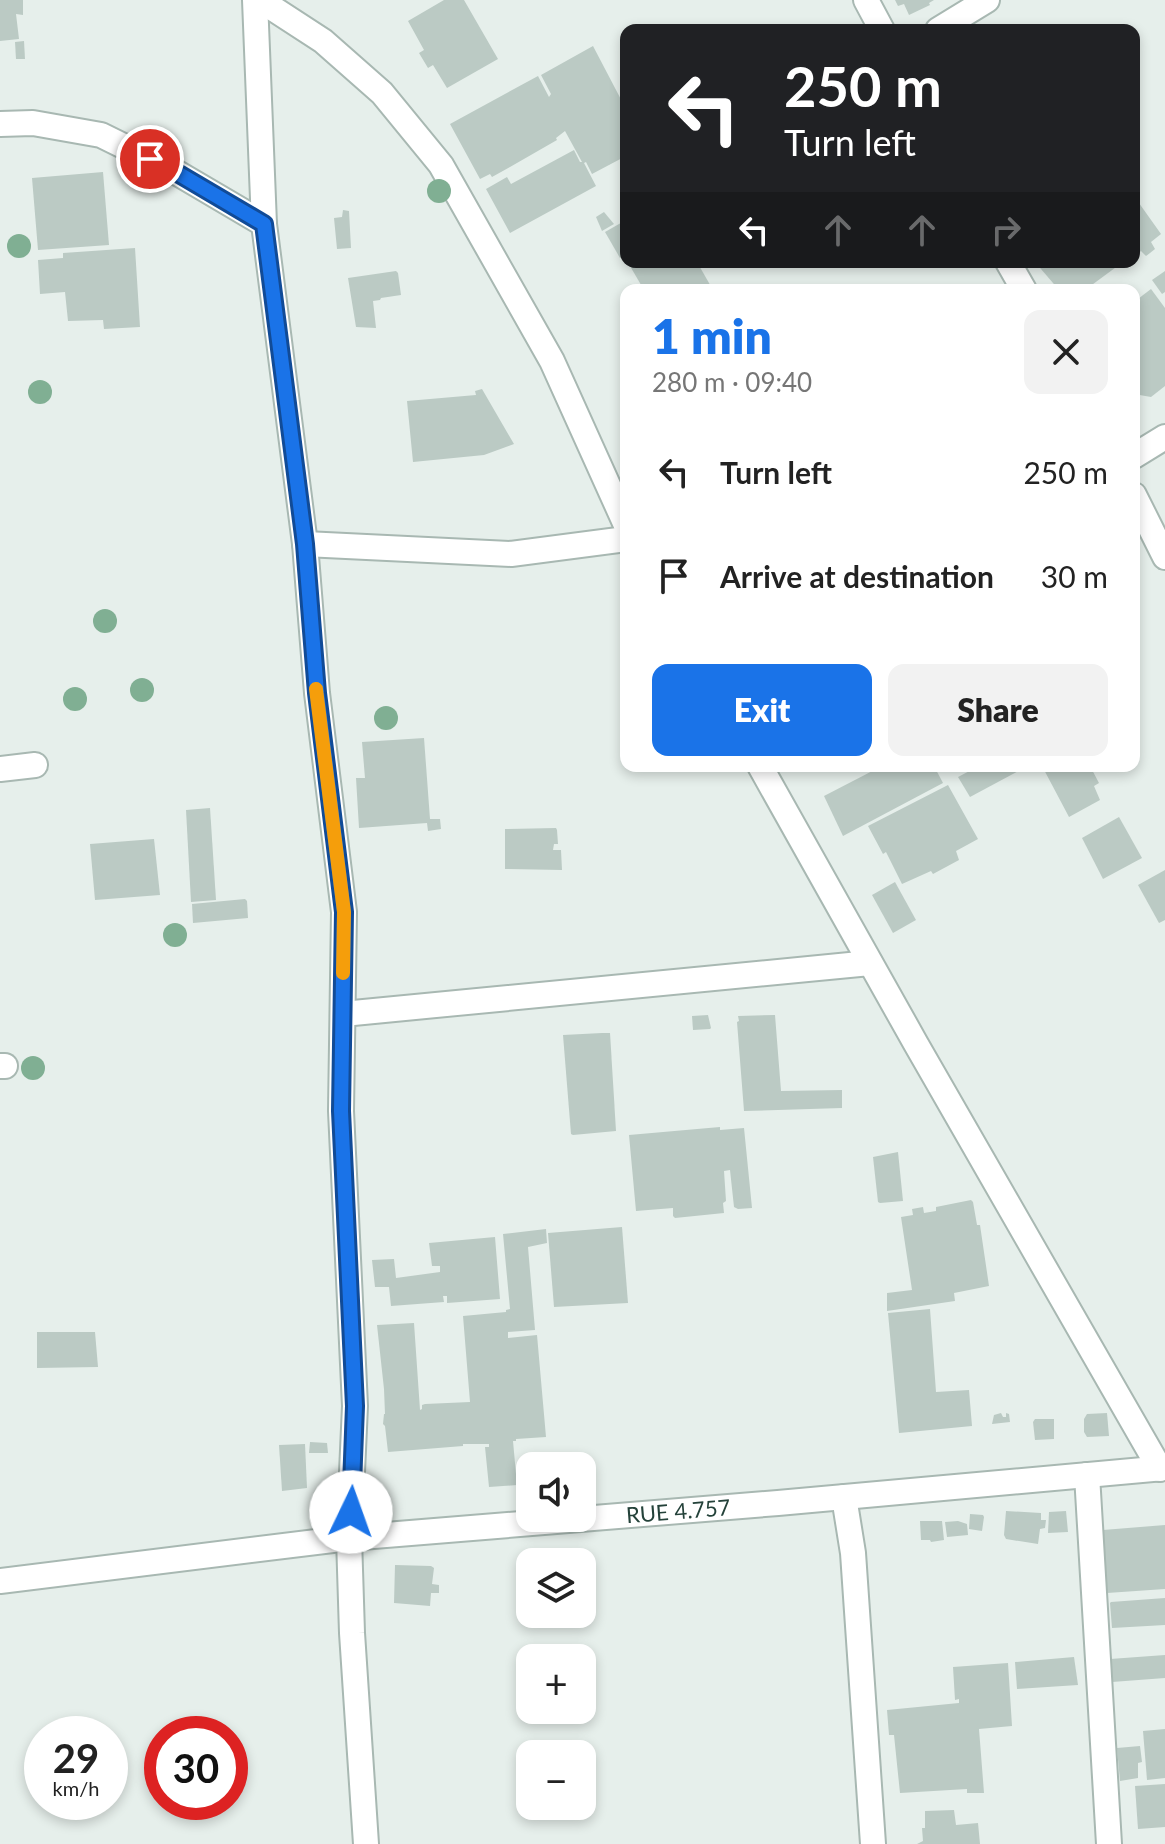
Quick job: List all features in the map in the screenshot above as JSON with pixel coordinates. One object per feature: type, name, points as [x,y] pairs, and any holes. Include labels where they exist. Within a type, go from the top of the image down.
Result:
[{"type":"street","points":[[258,0],[264,224],[305,544],[317,693],[344,912],[341,1111],[355,1406],[349,1538],[366,1844]]},
{"type":"street","points":[[258,0],[323,41],[382,93],[441,165],[552,361],[620,512]]},
{"type":"street","points":[[866,0],[879,24]]},
{"type":"street","points":[[948,24],[987,0]]},
{"type":"street","points":[[0,124],[33,123],[101,135],[174,171],[264,224]]},
{"type":"street","points":[[1140,452],[1165,437]]},
{"type":"street","points":[[1140,507],[1165,557]]},
{"type":"street","points":[[305,544],[511,554],[620,540]]},
{"type":"street","points":[[0,769],[35,765]]},
{"type":"street","points":[[763,772],[1162,1468]]},
{"type":"street","points":[[343,1014],[870,963]]},
{"type":"street","name":"RUE 4.757","points":[[0,1581],[349,1538],[1162,1468]]},
{"type":"street","points":[[1087,1475],[1109,1844]]},
{"type":"street","points":[[844,1497],[853,1553],[873,1844]]},
{"type":"building","points":[[0,0],[23,0],[23,15],[16,14],[19,39],[0,41]]},
{"type":"building","points":[[444,0],[464,0],[498,59],[447,88],[433,65],[428,68],[419,53],[424,50],[408,21]]},
{"type":"building","points":[[895,0],[934,0],[909,15],[904,4],[898,6]]},
{"type":"building","points":[[24,41],[25,59],[16,59],[15,42]]},
{"type":"building","points":[[593,46],[620,98],[620,159],[592,174],[584,163],[596,186],[510,233],[486,189],[507,177],[511,184],[574,150],[582,162],[565,131],[557,140],[510,167],[492,177],[490,174],[480,179],[450,124],[538,76],[549,97],[551,94],[541,75]]},
{"type":"building","points":[[103,172],[109,245],[38,250],[32,178]]},
{"type":"building","points":[[1140,204],[1161,234],[1151,242],[1155,249],[1146,256],[1141,251]]},
{"type":"building","points":[[343,210],[349,211],[351,248],[337,249],[334,218],[342,217]]},
{"type":"building","points":[[604,212],[614,224],[602,231],[596,217]]},
{"type":"building","points":[[620,223],[620,258],[605,232]]},
{"type":"building","points":[[135,248],[140,327],[104,329],[103,320],[68,321],[65,292],[40,294],[38,260],[63,258],[63,253]]},
{"type":"building","points":[[631,268],[700,268],[710,284],[640,284]]},
{"type":"building","points":[[1040,268],[1115,268],[1093,284],[1054,284]]},
{"type":"building","points":[[396,271],[401,295],[373,301],[376,328],[356,327],[348,278]]},
{"type":"building","points":[[1165,271],[1165,292],[1162,294],[1152,280]]},
{"type":"building","points":[[1151,289],[1165,308],[1165,386],[1151,397],[1140,395],[1140,297]]},
{"type":"building","points":[[482,389],[514,444],[484,455],[413,462],[407,401],[476,395],[475,391]]},
{"type":"building","points":[[424,738],[430,819],[440,819],[441,829],[428,831],[427,823],[359,828],[356,778],[365,778],[362,742]]},
{"type":"building","points":[[870,772],[937,772],[943,783],[843,836],[824,796]]},
{"type":"building","points":[[968,772],[1017,772],[970,797],[958,777]]},
{"type":"building","points":[[1045,772],[1093,772],[1099,783],[1094,786],[1100,800],[1069,817]]},
{"type":"building","points":[[948,785],[978,839],[956,851],[959,860],[933,874],[931,871],[902,884],[868,826]]},
{"type":"building","points":[[210,808],[216,900],[191,902],[186,810]]},
{"type":"building","points":[[1119,817],[1142,858],[1103,879],[1082,838]]},
{"type":"building","points":[[556,828],[558,844],[554,844],[553,850],[561,850],[562,870],[505,869],[505,829]]},
{"type":"building","points":[[154,839],[160,895],[95,900],[90,844]]},
{"type":"building","points":[[1165,870],[1165,920],[1159,923],[1138,885]]},
{"type":"building","points":[[895,882],[916,920],[893,933],[872,895]]},
{"type":"building","points":[[245,899],[248,918],[193,923],[192,904]]},
{"type":"building","points":[[708,1015],[710,1029],[693,1030],[692,1016]]},
{"type":"building","points":[[775,1015],[781,1091],[842,1090],[842,1108],[744,1111],[738,1016]]},
{"type":"building","points":[[610,1033],[616,1131],[573,1135],[563,1035]]},
{"type":"building","points":[[720,1127],[720,1130],[744,1128],[752,1208],[734,1207],[730,1170],[724,1171],[724,1213],[675,1218],[673,1208],[636,1211],[629,1135]]},
{"type":"building","points":[[898,1152],[903,1201],[880,1203],[873,1157]]},
{"type":"building","points":[[971,1200],[977,1225],[980,1225],[989,1286],[954,1293],[955,1301],[887,1311],[887,1293],[912,1290],[901,1217],[913,1215],[912,1209],[923,1207],[924,1213],[936,1211],[936,1207]]},
{"type":"building","points":[[622,1227],[628,1303],[554,1307],[548,1233]]},
{"type":"building","points":[[546,1229],[547,1243],[528,1247],[535,1330],[508,1332],[508,1338],[537,1335],[546,1437],[513,1441],[516,1485],[489,1487],[485,1447],[489,1444],[388,1452],[383,1424],[384,1389],[377,1325],[414,1323],[420,1410],[425,1404],[470,1402],[463,1316],[510,1309],[503,1234]]},
{"type":"building","points":[[495,1237],[500,1299],[447,1303],[447,1296],[443,1296],[444,1302],[391,1306],[389,1287],[375,1287],[372,1260],[394,1259],[396,1278],[440,1272],[440,1266],[432,1266],[429,1243]]},
{"type":"building","points":[[930,1309],[936,1392],[969,1390],[972,1426],[899,1433],[888,1313]]},
{"type":"building","points":[[37,1332],[95,1332],[98,1367],[37,1368]]},
{"type":"building","points":[[1001,1413],[1003,1417],[1009,1414],[1010,1422],[992,1424],[994,1415]]},
{"type":"building","points":[[1107,1413],[1109,1436],[1087,1437],[1084,1419],[1087,1414]]},
{"type":"building","points":[[1035,1419],[1054,1419],[1054,1439],[1035,1440]]},
{"type":"building","points":[[310,1442],[327,1443],[328,1453],[309,1453]]},
{"type":"building","points":[[305,1444],[307,1488],[282,1491],[279,1445]]},
{"type":"building","points":[[1006,1511],[1041,1513],[1041,1520],[1046,1520],[1045,1528],[1040,1529],[1038,1544],[1006,1539]]},
{"type":"building","points":[[1066,1511],[1068,1532],[1048,1533],[1049,1512]]},
{"type":"building","points":[[970,1514],[983,1515],[982,1531],[969,1529]]},
{"type":"building","points":[[920,1521],[942,1521],[944,1540],[921,1540]]},
{"type":"building","points":[[945,1522],[967,1524],[968,1535],[947,1537]]},
{"type":"building","points":[[1165,1525],[1165,1589],[1107,1593],[1103,1530]]},
{"type":"building","points":[[395,1565],[434,1568],[432,1584],[439,1585],[439,1593],[431,1593],[430,1606],[394,1603]]},
{"type":"building","points":[[1165,1598],[1165,1625],[1112,1628],[1111,1602]]},
{"type":"building","points":[[1165,1655],[1165,1678],[1112,1682],[1110,1659]]},
{"type":"building","points":[[1074,1657],[1078,1685],[1017,1689],[1015,1662]]},
{"type":"building","points":[[1008,1663],[1012,1726],[979,1729],[984,1793],[967,1793],[967,1789],[900,1793],[894,1735],[889,1735],[887,1710],[959,1703],[959,1699],[955,1700],[953,1667]]},
{"type":"building","points":[[1165,1729],[1165,1778],[1147,1780],[1143,1731]]},
{"type":"building","points":[[1140,1746],[1142,1762],[1138,1763],[1138,1778],[1120,1781],[1117,1748]]},
{"type":"building","points":[[1165,1784],[1165,1827],[1138,1829],[1135,1786]]},
{"type":"building","points":[[954,1810],[956,1825],[978,1823],[980,1844],[917,1844],[923,1841],[925,1811]]},
{"type":"slow traffic","points":[[316,689],[344,912],[343,973]]},
{"type":"route","points":[[150,159],[264,224],[305,544],[317,693],[344,912],[341,1111],[355,1406],[351,1512]]}]
